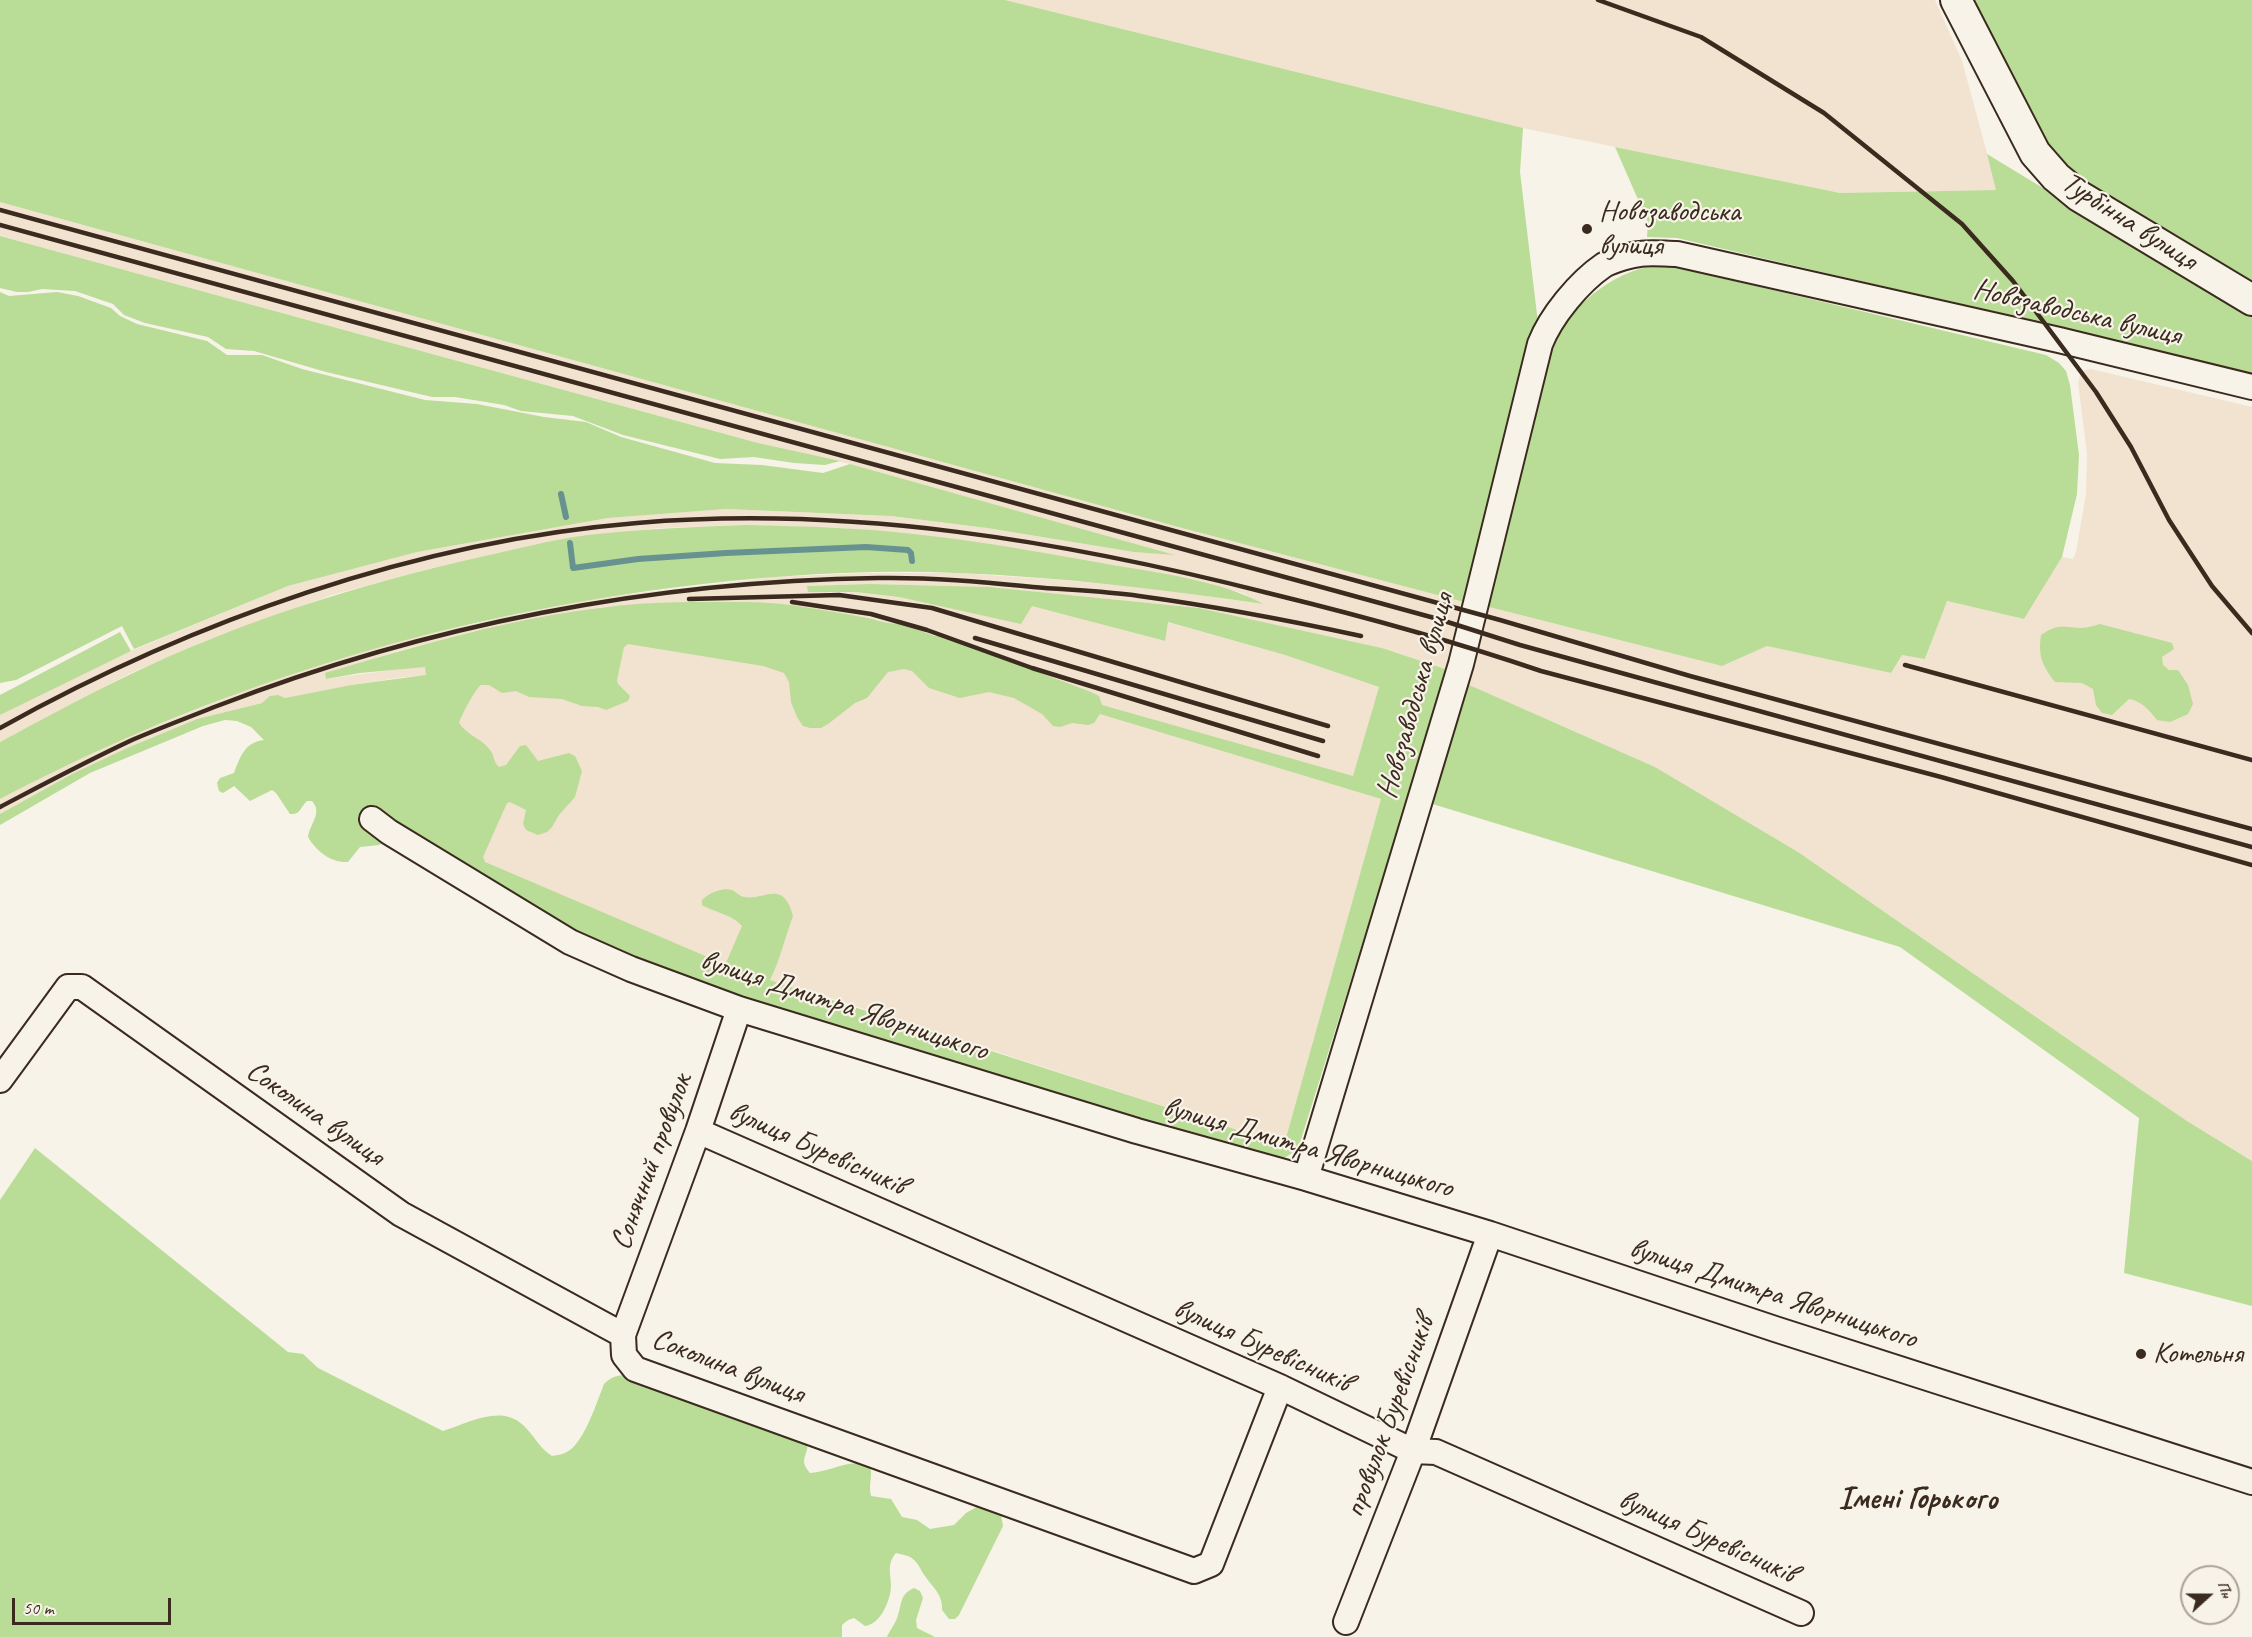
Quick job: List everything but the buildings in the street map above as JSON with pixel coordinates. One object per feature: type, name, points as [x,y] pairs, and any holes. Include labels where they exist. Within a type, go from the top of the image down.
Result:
[{"type":"street","name":"Турбінна вулиця","points":[[1956,0],[2036,153],[2055,177],[2079,196],[2252,300]]},
{"type":"street","name":"Новозаводська вулиця","points":[[1306,1178],[1461,664],[1540,344],[1546,327],[1561,308],[1605,265],[1640,254],[1677,254],[2059,340],[2252,387]]},
{"type":"street","name":"вулиця Дмитра Яворницького","points":[[372,819],[389,832],[570,942],[631,969],[740,1009],[1137,1131],[1306,1178],[1490,1234],[1775,1329],[2252,1482]]},
{"type":"street","name":"Соколина вулиця","points":[[0,1080],[68,987],[82,987],[401,1214],[623,1335],[624,1355],[635,1370],[1194,1571],[1211,1564],[1280,1387]]},
{"type":"street","name":"Сонячний провулок","points":[[623,1335],[740,1009]]},
{"type":"street","name":"вулиця Буревісників","points":[[698,1131],[1280,1387],[1413,1451],[1436,1452],[1801,1613]]},
{"type":"street","name":"провулок Буревісників","points":[[1346,1622],[1413,1451],[1490,1234]]},
{"type":"shaded area","points":[[1005,0],[1935,0],[1962,61],[1997,190],[1840,193],[1523,128]]},
{"type":"shaded area","points":[[0,202],[1182,528],[1468,603],[1448,670],[1382,648],[1199,608],[989,587],[870,584],[807,586],[830,593],[854,592],[899,597],[958,609],[1031,605],[1164,641],[1167,622],[1285,655],[1379,687],[1353,777],[1006,678],[1009,662],[927,633],[870,618],[789,605],[699,602],[602,607],[471,632],[397,651],[327,679],[406,668],[439,666],[705,625],[900,653],[1381,799],[1284,1145],[824,996],[727,967],[485,863],[408,821],[457,675],[404,677],[351,685],[269,701],[197,719],[72,774],[0,814],[0,799],[49,773],[116,742],[244,690],[307,668],[395,642],[551,606],[775,577],[863,573],[956,573],[1061,580],[1159,589],[1261,604],[1243,593],[1159,573],[1032,551],[924,536],[839,528],[746,525],[661,528],[586,536],[432,568],[332,595],[200,643],[129,674],[0,742],[0,715],[16,706],[131,651],[288,586],[417,552],[608,518],[726,509],[891,516],[987,528],[1134,552],[1171,554],[850,464],[758,443],[0,236]]},
{"type":"shaded area","points":[[2091,369],[2252,407],[2252,1161],[2137,1087],[1798,852],[1655,767],[1467,684],[1489,607],[1722,666],[1767,646],[1891,673],[1902,655],[1926,658],[1946,601],[2024,619],[2062,557],[2073,559],[2076,552],[2086,494],[2087,453],[2078,383],[2085,370]]},
{"type":"green space","points":[[0,0],[1005,0],[1523,128],[1520,172],[1538,323],[1493,482],[1468,603],[1182,528],[0,202]]},
{"type":"green space","points":[[1974,0],[2252,0],[2252,284],[2089,185],[2066,166],[2048,145]]},
{"type":"green space","points":[[1615,147],[1840,193],[1996,190],[1987,154],[2252,315],[2252,373],[1677,238],[1647,237],[1648,222]]},
{"type":"green space","points":[[0,236],[758,443],[840,461],[825,465],[754,457],[720,459],[623,435],[573,416],[521,411],[504,405],[455,397],[432,397],[326,372],[254,351],[226,349],[208,337],[145,323],[124,315],[113,304],[75,291],[42,289],[17,292],[0,288]]},
{"type":"green space","points":[[1676,267],[2046,355],[2059,363],[2066,371],[2070,385],[2079,455],[2077,494],[2062,557],[2024,619],[1947,601],[1925,659],[1902,655],[1891,673],[1767,646],[1722,666],[1489,607],[1544,364],[1559,333],[1581,305],[1623,275],[1639,269]]},
{"type":"green space","points":[[0,292],[9,296],[57,292],[78,296],[111,308],[120,316],[137,324],[207,341],[227,355],[262,355],[302,369],[425,400],[477,404],[544,417],[586,422],[621,437],[715,463],[762,465],[823,473],[850,464],[1175,555],[1134,552],[987,528],[891,516],[726,509],[608,518],[417,552],[288,586],[134,649],[122,626],[16,680],[0,683]]},
{"type":"green space","points":[[746,525],[872,530],[976,542],[1190,579],[1229,589],[1263,604],[1072,581],[921,572],[813,574],[741,580],[582,601],[495,618],[410,639],[242,692],[80,759],[0,799],[0,742],[129,675],[256,622],[387,580],[560,540],[627,531]]},
{"type":"green space","points":[[870,584],[989,587],[1199,608],[1382,648],[1448,670],[1298,1149],[1278,1159],[1114,1114],[633,964],[386,840],[379,845],[360,847],[348,862],[330,858],[315,847],[308,837],[316,814],[312,801],[307,801],[300,810],[290,814],[272,790],[250,801],[234,786],[223,793],[219,791],[217,783],[220,778],[234,773],[241,756],[248,747],[264,740],[251,727],[237,721],[225,720],[203,726],[90,773],[0,825],[0,814],[72,774],[197,719],[262,703],[270,696],[278,695],[285,698],[351,685],[426,675],[425,667],[360,673],[326,679],[325,673],[463,634],[557,614],[604,607],[652,603],[769,603],[840,613],[887,623],[899,623],[935,636],[942,636],[1091,692],[1099,696],[1102,705],[1353,776],[1379,687],[1285,655],[1168,622],[1165,641],[1032,606],[1021,624],[899,597],[855,592],[808,592],[807,586]],"holes":[[[628,644],[763,666],[784,673],[789,682],[791,702],[797,717],[803,726],[810,728],[821,728],[828,724],[855,703],[867,698],[888,672],[904,669],[912,671],[929,688],[960,698],[989,692],[1014,698],[1042,714],[1053,726],[1060,727],[1072,723],[1088,725],[1094,723],[1100,714],[1381,799],[1284,1145],[770,980],[793,916],[789,904],[778,894],[744,897],[732,890],[724,889],[702,900],[702,905],[729,916],[742,926],[724,964],[485,862],[483,857],[507,803],[510,802],[526,810],[523,824],[526,830],[538,835],[547,832],[575,797],[582,771],[575,756],[569,753],[538,761],[526,745],[520,746],[506,765],[499,767],[487,746],[459,723],[478,687],[489,685],[502,693],[516,691],[529,697],[562,699],[582,706],[606,710],[628,701],[630,696],[617,680],[624,647]]]},
{"type":"green space","points":[[2100,624],[2172,643],[2174,649],[2162,657],[2163,665],[2169,670],[2178,670],[2188,685],[2193,704],[2188,714],[2170,722],[2157,720],[2148,709],[2129,699],[2112,715],[2102,713],[2096,705],[2093,689],[2082,683],[2055,682],[2042,660],[2041,635],[2056,628],[2082,628]]},
{"type":"green space","points":[[120,632],[131,651],[0,715],[0,695]]},
{"type":"green space","points":[[1467,684],[1655,767],[1798,852],[2137,1087],[2252,1161],[2252,1306],[2124,1273],[2139,1118],[1900,947],[1426,802]]},
{"type":"green space","points":[[35,1148],[288,1352],[303,1354],[318,1368],[443,1431],[484,1417],[505,1416],[523,1425],[552,1456],[561,1454],[570,1450],[581,1438],[604,1384],[617,1376],[631,1376],[642,1378],[807,1440],[804,1464],[810,1473],[847,1464],[870,1465],[871,1496],[891,1499],[902,1517],[917,1520],[930,1529],[954,1525],[966,1513],[982,1504],[1000,1510],[1003,1526],[955,1619],[949,1619],[942,1610],[939,1595],[916,1562],[908,1556],[896,1553],[892,1558],[890,1568],[890,1594],[882,1614],[870,1625],[865,1626],[854,1618],[848,1620],[842,1625],[842,1637],[0,1637],[0,1200]]},
{"type":"green space","points":[[914,1588],[920,1591],[923,1598],[916,1620],[917,1628],[935,1637],[887,1637],[897,1618],[904,1596]]},
{"type":"waterway","points":[[561,494],[566,517]]},
{"type":"waterway","points":[[570,543],[573,568],[638,559],[866,547],[908,550],[912,561]]},
{"type":"railway","points":[[1598,0],[1701,37],[1824,113],[1962,224],[2013,281],[2096,392],[2131,447],[2169,520],[2212,586],[2252,633]]},
{"type":"railway","points":[[0,210],[1500,620],[1690,676],[2252,829]]},
{"type":"railway","points":[[0,225],[1438,619],[1520,645],[2252,847]]},
{"type":"railway","points":[[0,728],[73,689],[150,653],[308,592],[389,568],[472,548],[554,533],[637,523],[717,519],[797,519],[877,524],[1037,543],[1194,575],[1340,611],[1474,649],[1541,671],[1941,777],[2252,865]]},
{"type":"railway","points":[[0,807],[132,740],[296,677],[377,652],[459,631],[625,598],[794,581],[878,578],[956,580],[1139,596],[1306,624],[1361,636]]},
{"type":"railway","points":[[689,599],[839,595],[932,608],[1328,726]]},
{"type":"railway","points":[[792,602],[871,614],[927,630],[1032,668],[1318,756]]},
{"type":"railway","points":[[975,638],[1323,741]]},
{"type":"railway","points":[[1905,665],[2252,760]]},
{"type":"place","name":"Новозаводська вулиця","points":[[1587,229]]},
{"type":"place","name":"Котельня","points":[[2141,1354]]},
{"type":"district","name":"Імені Горького","points":[[1918,1500]]}]
